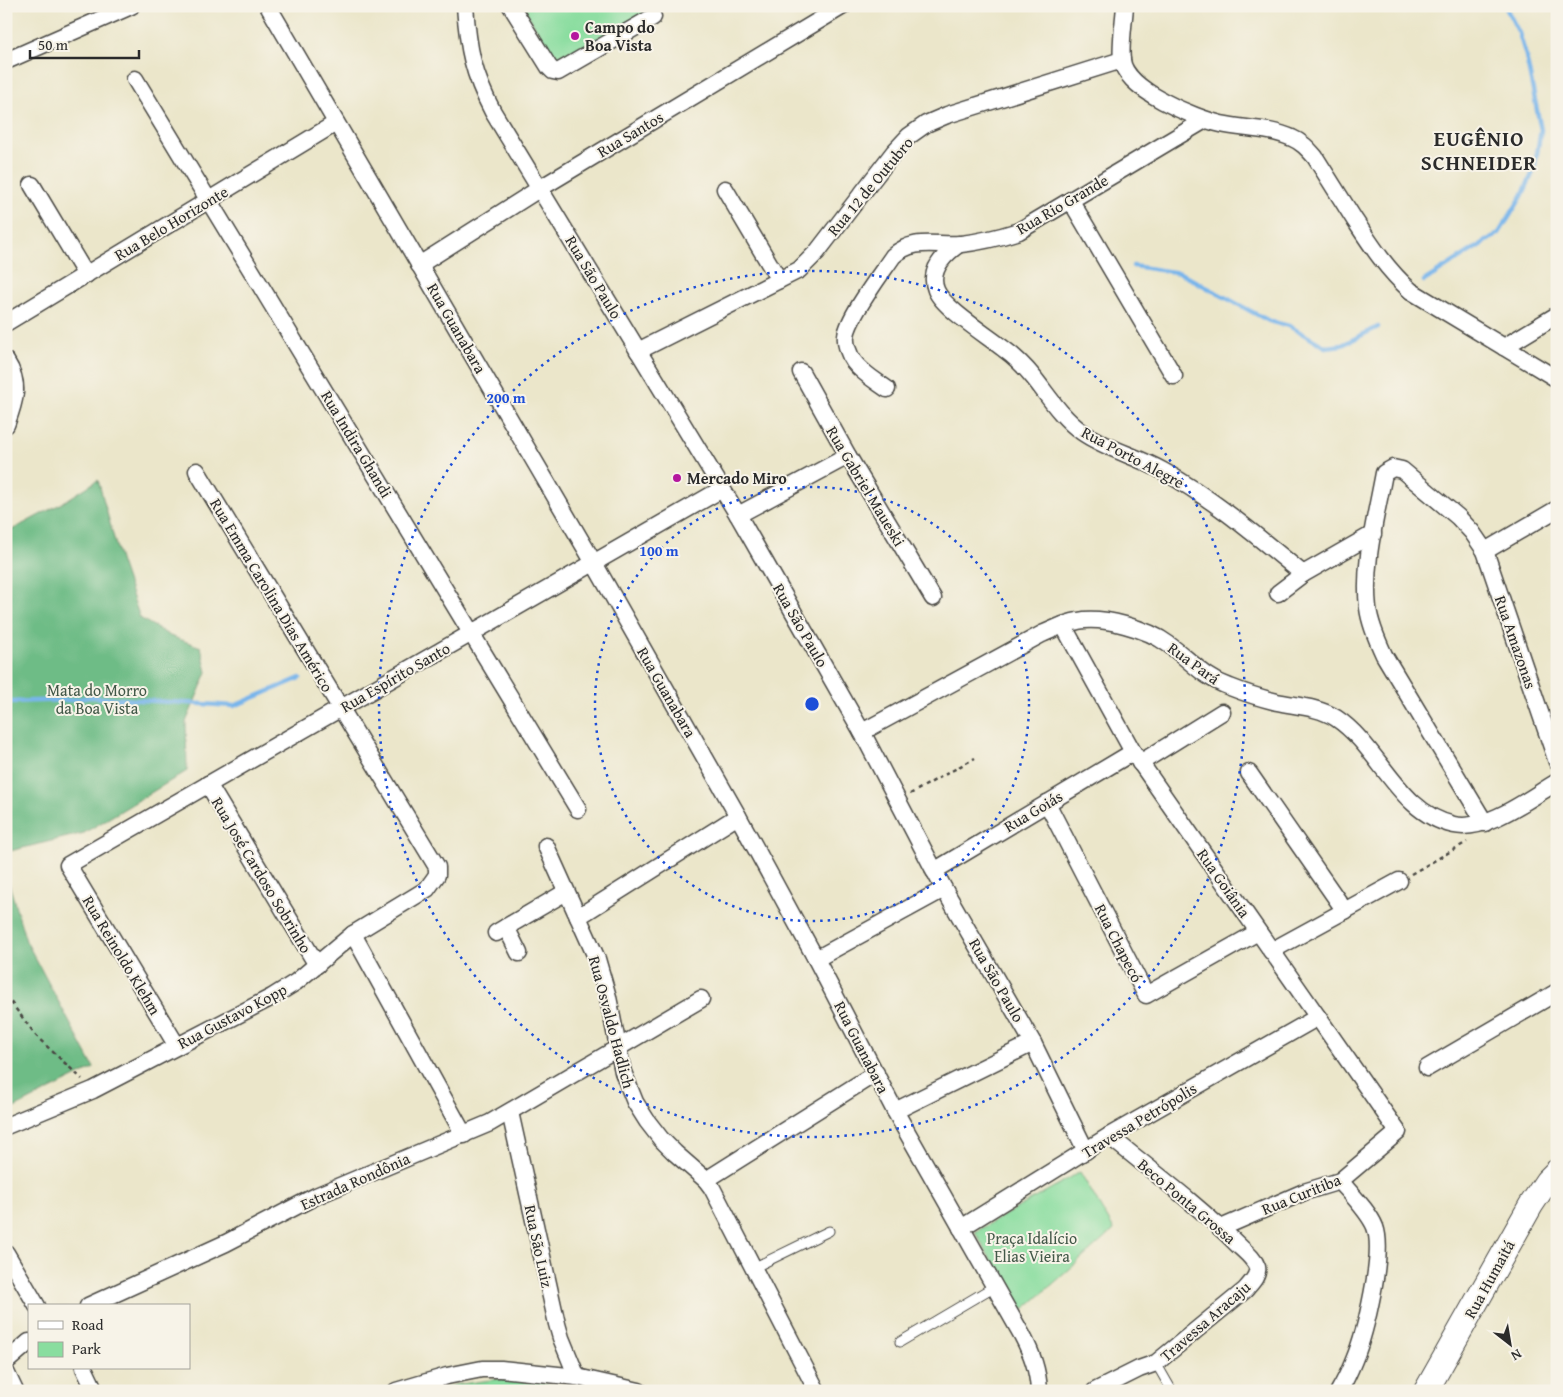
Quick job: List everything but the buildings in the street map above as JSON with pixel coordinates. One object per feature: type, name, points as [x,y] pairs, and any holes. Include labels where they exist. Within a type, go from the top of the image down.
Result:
[{"type":"street","points":[[6,61],[131,6]]},
{"type":"street","name":"Rua Guanabara","points":[[268,6],[594,563],[738,816],[816,959],[895,1111],[1030,1351],[1038,1378],[1039,1391]]},
{"type":"street","name":"Rua São Paulo","points":[[466,6],[471,57],[477,79],[493,112],[738,515],[862,732],[934,871],[1033,1043],[1086,1151]]},
{"type":"street","points":[[511,6],[549,67],[553,71],[558,72],[653,17]]},
{"type":"street","name":"Rua Santos","points":[[419,265],[540,189],[843,6]]},
{"type":"street","points":[[1125,6],[1122,60],[1125,70],[1133,81],[1145,90],[1205,120],[1276,133],[1300,142],[1315,157],[1372,247],[1399,280],[1412,291],[1557,379]]},
{"type":"street","name":"Rua 12 de Outubro","points":[[638,351],[799,270],[808,262],[894,152],[909,136],[926,124],[947,115],[1122,60]]},
{"type":"street","name":"Rua Indira Ghandi","points":[[135,79],[578,809]]},
{"type":"street","name":"Rua Rio Grande","points":[[887,389],[853,362],[847,349],[845,337],[849,325],[893,256],[901,249],[922,243],[959,244],[1019,231],[1205,120]]},
{"type":"street","name":"Rua Belo Horizonte","points":[[6,324],[336,123]]},
{"type":"street","points":[[32,186],[86,275]]},
{"type":"street","points":[[725,189],[778,280]]},
{"type":"street","points":[[1071,201],[1174,376]]},
{"type":"street","name":"Rua Porto Alegre","points":[[959,244],[939,262],[934,282],[936,292],[943,301],[1019,362],[1069,422],[1097,441],[1141,460],[1186,484],[1304,574]]},
{"type":"street","points":[[1504,347],[1557,315]]},
{"type":"street","points":[[6,361],[11,369],[16,388],[14,403],[6,425]]},
{"type":"street","name":"Rua Gabriel Maueski","points":[[800,372],[933,598]]},
{"type":"street","points":[[738,515],[848,456]]},
{"type":"street","name":"Rua Amazonas","points":[[1373,534],[1384,473],[1393,468],[1402,470],[1458,517],[1472,532],[1485,551],[1557,762]]},
{"type":"street","name":"Rua Emma Carolina Dias Américo","points":[[197,471],[436,867],[438,875]]},
{"type":"street","name":"Rua Espírito Santo","points":[[68,864],[722,489]]},
{"type":"street","points":[[1485,551],[1557,509]]},
{"type":"street","points":[[1278,593],[1304,574],[1373,534]]},
{"type":"street","points":[[1373,534],[1367,586],[1368,608],[1378,642],[1485,823]]},
{"type":"street","name":"Rua Pará","points":[[862,732],[1015,648],[1063,625],[1080,620],[1102,621],[1138,629],[1156,637],[1168,644],[1195,668],[1228,687],[1275,701],[1322,711],[1335,717],[1356,735],[1400,788],[1424,812],[1455,826],[1471,827],[1485,823],[1557,782]]},
{"type":"street","name":"Rua Goiânia","points":[[1063,625],[1136,758],[1398,1132]]},
{"type":"street","name":"Rua Goiás","points":[[934,871],[1047,803],[1222,712]]},
{"type":"street","points":[[1249,773],[1345,911]]},
{"type":"street","name":"Rua José Cardoso Sobrinho","points":[[208,784],[317,965]]},
{"type":"street","name":"Rua Chapecó","points":[[1047,803],[1146,995],[1258,932]]},
{"type":"street","points":[[578,917],[738,816]]},
{"type":"street","name":"Rua Osvaldo Hadlich","points":[[546,846],[597,959],[628,1087],[635,1102],[647,1121],[675,1153],[706,1180],[712,1188],[817,1391]]},
{"type":"street","name":"Rua Reinoldo Klehm","points":[[68,864],[177,1046]]},
{"type":"street","name":"Rua Gustavo Kopp","points":[[6,1126],[93,1090],[272,997],[296,982],[353,934],[427,889],[438,875]]},
{"type":"street","points":[[1271,951],[1398,882]]},
{"type":"street","points":[[816,959],[944,889]]},
{"type":"street","points":[[519,953],[501,930],[566,892]]},
{"type":"street","points":[[353,934],[464,1135]]},
{"type":"street","points":[[1427,1068],[1557,992]]},
{"type":"street","name":"Estrada Rondônia","points":[[92,1304],[226,1243],[316,1196],[464,1135],[510,1112],[701,999]]},
{"type":"street","name":"Travessa Petrópolis","points":[[962,1228],[1109,1136],[1318,1017]]},
{"type":"street","points":[[895,1111],[1033,1043]]},
{"type":"street","points":[[706,1180],[876,1073]]},
{"type":"street","points":[[6,1138],[49,1109]]},
{"type":"street","name":"Rua São Luiz","points":[[510,1112],[556,1324],[564,1347],[587,1383]]},
{"type":"street","name":"Rua Curitiba","points":[[1221,1228],[1304,1192],[1340,1181],[1398,1132]]},
{"type":"street","name":"Beco Ponta Grossa","points":[[1109,1136],[1221,1228],[1251,1258],[1258,1272]]},
{"type":"street","name":"Rua Humaitá","points":[[1426,1391],[1531,1205],[1547,1181],[1557,1171]]},
{"type":"street","points":[[1339,1391],[1355,1358],[1365,1326],[1378,1248],[1378,1236],[1374,1225],[1340,1181]]},
{"type":"street","points":[[6,1253],[36,1304]]},
{"type":"street","name":"Travessa Aracaju","points":[[1095,1391],[1139,1368],[1156,1363],[1245,1290],[1258,1272]]},
{"type":"street","points":[[6,1362],[28,1343]]},
{"type":"street","points":[[396,1391],[447,1376],[482,1369],[501,1369],[639,1391]]},
{"type":"street","points":[[85,1370],[95,1391]]},
{"type":"street","points":[[6,1372],[15,1391]]},
{"type":"lane","points":[[753,1268],[829,1231]]},
{"type":"lane","points":[[900,1342],[995,1286]]},
{"type":"lane","points":[[1156,1363],[1172,1391]]},
{"type":"path","points":[[898,801],[975,758]]},
{"type":"path","points":[[1398,882],[1478,835],[1485,823]]},
{"type":"path","points":[[6,996],[38,1038],[93,1090]]},
{"type":"green space","name":"Campo do Boa Vista","points":[[523,6],[662,6],[558,66]]},
{"type":"green space","name":"Mata do Morro da Boa Vista","points":[[98,480],[120,560],[140,618],[170,636],[201,647],[207,672],[186,722],[187,771],[84,833],[6,852],[6,533],[62,503]]},
{"type":"green space","points":[[6,874],[26,941],[94,1068],[6,1112]]},
{"type":"green space","name":"Praça Idalício Elias Vieira","points":[[1080,1172],[1114,1230],[1021,1312],[975,1232]]},
{"type":"green space","points":[[498,1379],[595,1391],[434,1391],[455,1385]]},
{"type":"waterway","points":[[1372,6],[1377,8],[1419,6]]},
{"type":"waterway","points":[[1424,281],[1499,233],[1522,196],[1534,170],[1541,130],[1526,56],[1519,33],[1505,6]]},
{"type":"waterway","points":[[1133,266],[1180,273],[1269,321],[1289,326],[1326,347],[1342,345],[1378,327]]},
{"type":"waterway","points":[[6,702],[72,700],[90,697],[234,706],[300,678]]},
{"type":"place","name":"Campo do Boa Vista","points":[[575,36]]},
{"type":"place","name":"Mercado Miro","points":[[677,478]]},
{"type":"district","name":"EUGÊNIO SCHNEIDER","points":[[1479,150]]}]
